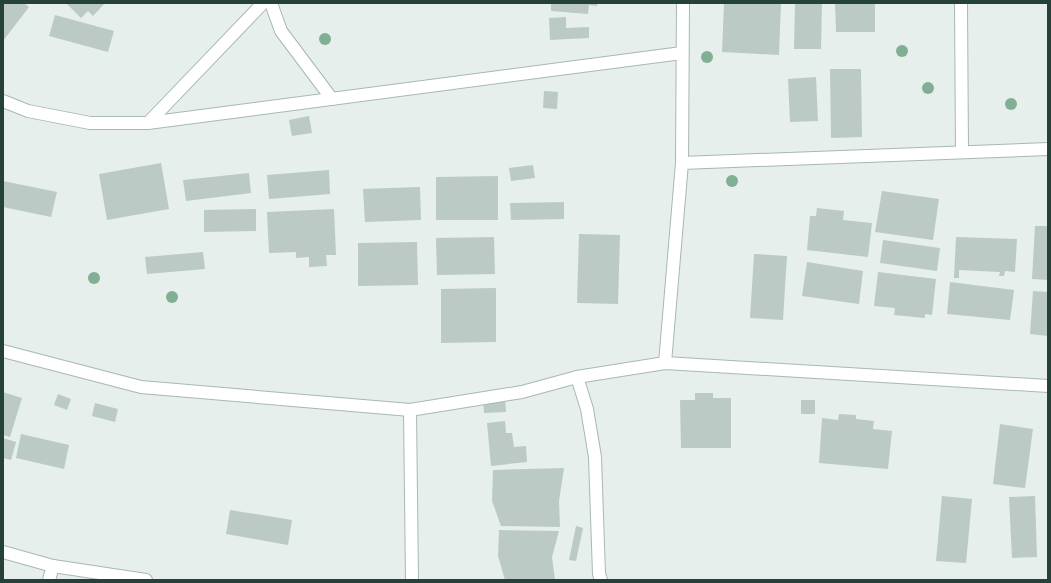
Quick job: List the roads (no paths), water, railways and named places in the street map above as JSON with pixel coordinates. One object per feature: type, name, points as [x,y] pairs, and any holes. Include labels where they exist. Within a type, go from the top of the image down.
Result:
[{"type":"street","points":[[148,123],[263,3]]},
{"type":"street","points":[[271,3],[281,32],[332,99]]},
{"type":"street","points":[[665,363],[682,163],[683,3]]},
{"type":"street","points":[[961,3],[962,152]]},
{"type":"street","points":[[3,101],[28,111],[90,123],[148,123],[682,53]]},
{"type":"street","points":[[682,163],[1048,149]]},
{"type":"street","points":[[3,351],[141,387],[410,410],[522,392],[577,377],[665,363],[1048,386]]},
{"type":"street","points":[[577,377],[587,409],[594,457],[599,574],[601,580]]},
{"type":"street","points":[[410,410],[412,580]]},
{"type":"street","points":[[3,552],[53,566],[146,580]]},
{"type":"street","points":[[49,580],[53,566]]}]
